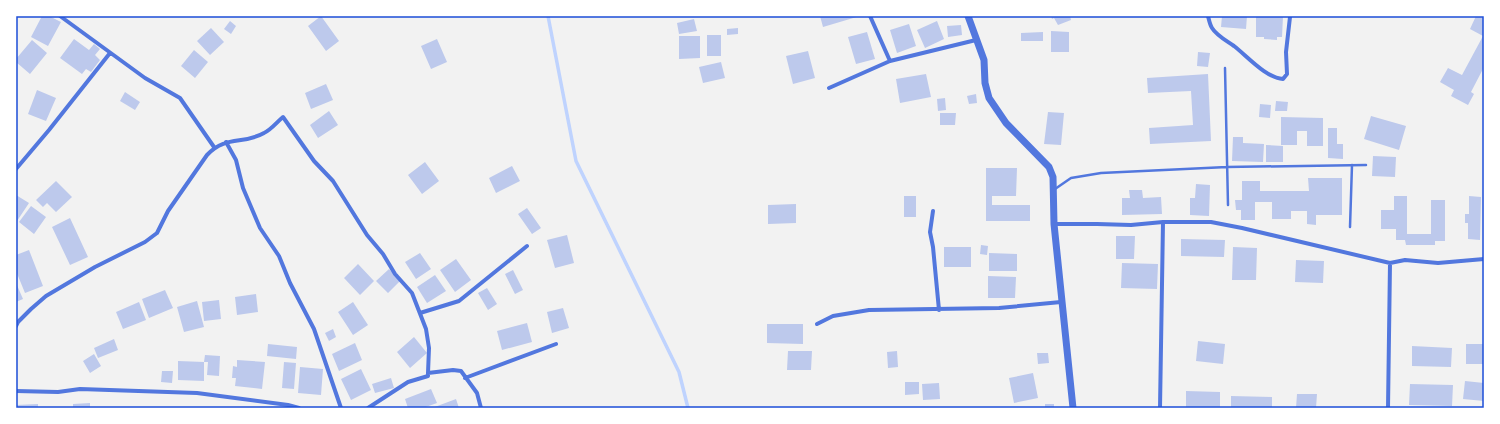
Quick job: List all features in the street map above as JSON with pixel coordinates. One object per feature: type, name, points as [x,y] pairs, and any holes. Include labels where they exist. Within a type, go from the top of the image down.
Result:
[{"type":"street","points":[[60,16],[146,78],[180,98],[214,147]]},
{"type":"street","points":[[870,16],[890,61]]},
{"type":"street","points":[[968,16],[984,60],[985,83],[989,98],[1006,123],[1049,167],[1053,177],[1054,224],[1073,408]]},
{"type":"street","points":[[1208,16],[1215,32],[1235,47],[1249,61],[1275,78],[1283,79],[1287,74],[1286,52],[1290,17]]},
{"type":"street","points":[[828,88],[890,61],[976,40]]},
{"type":"street","points":[[16,169],[110,53]]},
{"type":"street","points":[[16,326],[31,309],[46,296],[95,266],[144,242],[156,233],[168,211],[214,147],[226,142],[251,138],[264,133],[283,117],[314,161],[333,181],[367,235],[383,254],[395,274],[412,293],[426,329],[429,348],[428,374]]},
{"type":"street","points":[[226,142],[236,160],[243,188],[260,228],[279,256],[290,282],[314,329],[341,408]]},
{"type":"street","points":[[933,211],[930,232],[933,247],[938,310]]},
{"type":"street","points":[[1054,224],[1131,225],[1163,222],[1211,222],[1390,263],[1405,260],[1438,264],[1484,259]]},
{"type":"street","points":[[1160,408],[1163,222]]},
{"type":"street","points":[[420,312],[459,301],[527,246]]},
{"type":"street","points":[[1388,408],[1390,263]]},
{"type":"street","points":[[817,324],[833,316],[869,310],[998,308],[1062,302]]},
{"type":"street","points":[[465,378],[556,344]]},
{"type":"street","points":[[368,408],[408,382],[428,376],[428,374],[453,370],[461,371],[477,393],[481,408]]},
{"type":"street","points":[[16,391],[58,392],[80,389],[197,393],[288,405],[299,408]]},
{"type":"lane","points":[[1225,68],[1228,205]]},
{"type":"lane","points":[[1350,227],[1352,165]]},
{"type":"lane","points":[[1054,190],[1071,178],[1101,173],[1227,167],[1366,165]]},
{"type":"building","points":[[42,16],[49,16],[61,22],[48,46],[31,37]]},
{"type":"building","points":[[321,16],[339,41],[326,51],[308,26]]},
{"type":"building","points":[[820,16],[860,16],[823,27]]},
{"type":"building","points":[[1051,16],[1070,16],[1071,20],[1058,25]]},
{"type":"building","points":[[1222,16],[1247,16],[1246,29],[1221,27]]},
{"type":"building","points":[[1256,16],[1283,16],[1282,37],[1277,37],[1277,40],[1256,37]]},
{"type":"building","points":[[1476,16],[1484,18],[1484,67],[1471,92],[1474,94],[1468,105],[1451,96],[1454,90],[1440,82],[1448,68],[1462,75],[1483,36],[1470,29]]},
{"type":"building","points":[[694,19],[697,31],[679,34],[677,23]]},
{"type":"building","points":[[230,21],[236,26],[231,34],[224,29]]},
{"type":"building","points":[[937,21],[944,39],[925,48],[917,30]]},
{"type":"building","points":[[909,24],[916,46],[897,53],[890,30]]},
{"type":"building","points":[[961,25],[962,35],[948,37],[947,26]]},
{"type":"building","points":[[211,28],[224,42],[210,55],[197,41]]},
{"type":"building","points":[[738,28],[738,34],[727,35],[727,29]]},
{"type":"building","points":[[1051,31],[1069,32],[1069,52],[1051,52]]},
{"type":"building","points":[[867,32],[875,59],[856,64],[848,37]]},
{"type":"building","points":[[1043,32],[1043,41],[1021,41],[1021,33]]},
{"type":"building","points":[[707,35],[721,35],[721,56],[707,56]]},
{"type":"building","points":[[679,36],[700,36],[700,58],[679,59]]},
{"type":"building","points":[[74,39],[89,50],[94,44],[100,49],[95,55],[100,60],[91,72],[86,69],[82,74],[60,58]]},
{"type":"building","points":[[437,39],[447,62],[431,69],[421,46]]},
{"type":"building","points":[[32,40],[47,53],[30,74],[16,62],[16,59]]},
{"type":"building","points":[[194,50],[208,62],[195,78],[181,66]]},
{"type":"building","points":[[808,51],[815,78],[793,84],[786,56]]},
{"type":"building","points":[[1198,52],[1210,53],[1208,67],[1197,66]]},
{"type":"building","points":[[721,62],[725,78],[703,83],[699,67]]},
{"type":"building","points":[[926,74],[931,97],[900,103],[896,79]]},
{"type":"building","points":[[1208,74],[1211,141],[1150,144],[1149,128],[1193,125],[1191,91],[1148,93],[1147,78]]},
{"type":"building","points":[[326,84],[333,100],[311,109],[305,93]]},
{"type":"building","points":[[37,90],[56,98],[46,121],[28,114]]},
{"type":"building","points":[[125,92],[140,102],[135,110],[120,101]]},
{"type":"building","points":[[976,94],[977,103],[969,104],[967,96]]},
{"type":"building","points":[[945,98],[946,110],[938,111],[937,99]]},
{"type":"building","points":[[1276,101],[1288,102],[1287,111],[1275,111]]},
{"type":"building","points":[[1260,104],[1271,105],[1270,118],[1259,117]]},
{"type":"building","points":[[329,111],[338,125],[318,138],[310,125]]},
{"type":"building","points":[[1048,112],[1064,113],[1061,145],[1044,144]]},
{"type":"building","points":[[940,113],[956,113],[955,125],[940,125]]},
{"type":"building","points":[[1371,116],[1406,126],[1399,150],[1364,139]]},
{"type":"building","points":[[1281,117],[1323,118],[1323,146],[1307,146],[1307,131],[1297,131],[1297,145],[1281,145]]},
{"type":"building","points":[[1328,128],[1337,128],[1337,144],[1343,144],[1343,159],[1328,158]]},
{"type":"building","points":[[1233,137],[1243,137],[1243,143],[1264,144],[1263,162],[1232,161]]},
{"type":"building","points":[[1266,145],[1283,146],[1283,162],[1266,162]]},
{"type":"building","points":[[1373,156],[1396,157],[1395,177],[1372,176]]},
{"type":"building","points":[[425,162],[439,181],[422,194],[408,175]]},
{"type":"building","points":[[512,166],[520,181],[496,193],[489,178]]},
{"type":"building","points":[[986,168],[1017,168],[1016,196],[992,196],[992,205],[1030,205],[1030,221],[986,221]]},
{"type":"building","points":[[1308,178],[1342,178],[1342,215],[1316,215],[1316,225],[1307,224],[1307,211],[1291,211],[1291,219],[1272,219],[1272,202],[1255,202],[1255,220],[1241,220],[1241,210],[1236,210],[1235,200],[1242,200],[1242,181],[1260,181],[1260,191],[1309,191]]},
{"type":"building","points":[[56,181],[72,197],[56,212],[47,203],[43,207],[36,200]]},
{"type":"building","points":[[1196,184],[1210,185],[1209,216],[1190,215],[1190,198],[1195,198]]},
{"type":"building","points":[[1129,190],[1142,190],[1143,198],[1161,197],[1162,214],[1122,215],[1122,198],[1130,198]]},
{"type":"building","points":[[16,195],[29,203],[17,221],[16,220]]},
{"type":"building","points":[[904,196],[916,196],[916,217],[904,217]]},
{"type":"building","points":[[1394,196],[1407,196],[1407,234],[1431,234],[1431,200],[1445,200],[1445,241],[1435,241],[1435,245],[1406,245],[1405,240],[1396,240],[1396,229],[1381,229],[1381,210],[1394,210]]},
{"type":"building","points":[[1469,196],[1481,197],[1480,240],[1468,239],[1468,223],[1465,223],[1465,214],[1469,214]]},
{"type":"building","points":[[796,204],[796,223],[768,224],[768,205]]},
{"type":"building","points":[[31,206],[46,217],[34,234],[19,222]]},
{"type":"building","points":[[527,208],[541,228],[532,234],[518,214]]},
{"type":"building","points":[[70,218],[88,257],[70,265],[52,227]]},
{"type":"building","points":[[567,235],[574,263],[555,268],[547,240]]},
{"type":"building","points":[[1116,236],[1135,236],[1134,259],[1116,259]]},
{"type":"building","points":[[1181,239],[1225,240],[1224,257],[1181,256]]},
{"type":"building","points":[[981,245],[988,246],[987,255],[980,254]]},
{"type":"building","points":[[944,247],[971,247],[971,267],[944,267]]},
{"type":"building","points":[[1233,247],[1257,248],[1256,280],[1232,280]]},
{"type":"building","points":[[29,250],[43,286],[25,293],[16,271],[16,255]]},
{"type":"building","points":[[420,253],[431,269],[416,279],[405,262]]},
{"type":"building","points":[[989,253],[1017,254],[1017,271],[989,271]]},
{"type":"building","points":[[456,259],[471,280],[455,292],[440,270]]},
{"type":"building","points":[[1296,260],[1324,261],[1323,283],[1295,282]]},
{"type":"building","points":[[1122,263],[1158,264],[1157,289],[1121,288]]},
{"type":"building","points":[[358,264],[374,281],[360,295],[344,278]]},
{"type":"building","points":[[389,269],[400,281],[388,293],[376,281]]},
{"type":"building","points":[[513,270],[523,290],[515,294],[505,274]]},
{"type":"building","points":[[435,275],[446,291],[427,303],[417,287]]},
{"type":"building","points":[[988,276],[1016,277],[1015,298],[988,298]]},
{"type":"building","points":[[16,283],[23,299],[16,302]]},
{"type":"building","points":[[487,288],[497,304],[488,310],[478,293]]},
{"type":"building","points":[[165,290],[173,308],[149,318],[142,299]]},
{"type":"building","points":[[256,294],[258,312],[237,315],[235,297]]},
{"type":"building","points":[[219,300],[221,319],[204,321],[202,302]]},
{"type":"building","points":[[197,301],[204,327],[184,332],[177,307]]},
{"type":"building","points":[[139,302],[146,320],[123,329],[116,312]]},
{"type":"building","points":[[353,302],[368,325],[353,335],[338,312]]},
{"type":"building","points":[[563,308],[569,328],[552,333],[547,312]]},
{"type":"building","points":[[527,323],[532,342],[502,350],[497,331]]},
{"type":"building","points":[[767,324],[803,324],[803,344],[767,343]]},
{"type":"building","points":[[333,329],[336,337],[329,341],[325,333]]},
{"type":"building","points":[[414,337],[427,353],[410,368],[397,352]]},
{"type":"building","points":[[114,339],[118,350],[98,358],[94,348]]},
{"type":"building","points":[[1198,341],[1225,344],[1223,364],[1196,361]]},
{"type":"building","points":[[355,343],[362,360],[339,371],[332,354]]},
{"type":"building","points":[[268,344],[297,347],[296,359],[267,356]]},
{"type":"building","points":[[1466,344],[1484,344],[1484,364],[1466,364]]},
{"type":"building","points":[[1412,346],[1452,348],[1451,367],[1412,366]]},
{"type":"building","points":[[788,351],[812,351],[811,370],[787,370]]},
{"type":"building","points":[[897,351],[898,367],[888,368],[887,352]]},
{"type":"building","points":[[1037,353],[1048,353],[1049,363],[1038,364]]},
{"type":"building","points":[[94,354],[101,366],[90,373],[83,361]]},
{"type":"building","points":[[205,355],[220,356],[219,376],[207,375],[208,362],[204,362]]},
{"type":"building","points":[[237,360],[265,362],[262,389],[235,386],[236,378],[232,378],[233,366],[237,367]]},
{"type":"building","points":[[178,361],[204,362],[204,381],[178,380]]},
{"type":"building","points":[[284,362],[296,363],[294,389],[282,388]]},
{"type":"building","points":[[300,367],[323,369],[321,395],[298,393]]},
{"type":"building","points":[[361,369],[371,390],[351,400],[341,379]]},
{"type":"building","points":[[162,371],[173,371],[172,383],[161,382]]},
{"type":"building","points":[[1033,373],[1038,398],[1014,403],[1009,378]]},
{"type":"building","points":[[391,378],[394,388],[375,393],[372,384]]},
{"type":"building","points":[[1465,381],[1484,383],[1484,401],[1463,399]]},
{"type":"building","points":[[905,382],[919,382],[919,394],[905,395]]},
{"type":"building","points":[[939,383],[940,399],[923,400],[922,384]]},
{"type":"building","points":[[1410,384],[1453,385],[1452,406],[1409,405]]},
{"type":"building","points":[[431,389],[437,403],[423,408],[408,408],[405,399]]},
{"type":"building","points":[[1186,391],[1220,392],[1220,408],[1186,408]]},
{"type":"building","points":[[1297,394],[1317,394],[1316,408],[1296,408]]},
{"type":"building","points":[[1231,396],[1272,397],[1272,408],[1231,408]]},
{"type":"building","points":[[456,399],[459,408],[432,408]]},
{"type":"building","points":[[90,403],[90,408],[73,408],[73,404]]},
{"type":"building","points":[[38,404],[38,408],[16,408],[16,405]]},
{"type":"building","points":[[1045,404],[1054,404],[1054,408],[1045,408]]},
{"type":"waterway","points":[[548,16],[576,161],[679,372],[688,408]]}]
